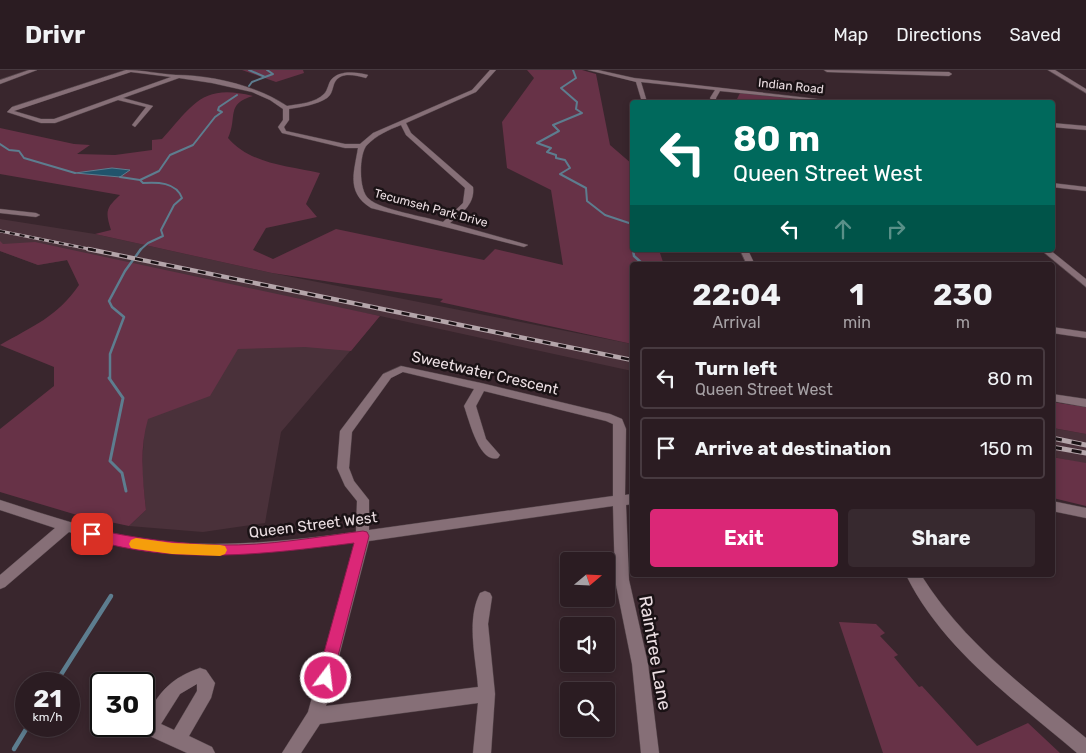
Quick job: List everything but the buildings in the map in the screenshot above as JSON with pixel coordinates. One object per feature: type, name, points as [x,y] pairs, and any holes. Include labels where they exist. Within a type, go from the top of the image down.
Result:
[{"type":"street","points":[[0,82],[34,70]]},
{"type":"street","points":[[180,76],[55,121],[41,121],[9,111],[130,70],[180,76],[266,95],[280,101],[286,108],[286,120],[282,127],[284,132],[345,146],[362,146],[375,134],[474,91],[493,70]]},
{"type":"street","name":"Indian Road","points":[[591,70],[638,81],[820,100]]},
{"type":"street","points":[[616,77],[623,73],[624,70]]},
{"type":"street","points":[[827,70],[949,74]]},
{"type":"street","points":[[1051,70],[1086,91]]},
{"type":"street","points":[[286,108],[323,98],[329,93],[334,80],[342,75],[366,76]]},
{"type":"street","points":[[638,81],[643,100]]},
{"type":"street","points":[[714,100],[718,90]]},
{"type":"street","points":[[117,99],[150,106],[135,125]]},
{"type":"street","points":[[402,122],[408,134],[469,187],[470,198],[466,205],[446,223]]},
{"type":"street","points":[[1055,125],[1086,128]]},
{"type":"street","name":"Tecumseh Park Drive","points":[[362,146],[357,189],[359,196],[374,206],[446,223],[524,245]]},
{"type":"street","points":[[1055,185],[1086,189]]},
{"type":"street","points":[[0,211],[36,215]]},
{"type":"street","points":[[1047,252],[1086,284]]},
{"type":"street","points":[[1055,330],[1086,335]]},
{"type":"street","name":"Sweetwater Crescent","points":[[291,753],[315,716],[362,545],[363,500],[349,483],[343,468],[346,431],[387,376],[401,370],[410,370],[610,418],[618,422],[626,500]]},
{"type":"street","points":[[481,386],[470,406],[481,440],[494,455]]},
{"type":"street","points":[[1055,398],[1086,403]]},
{"type":"street","name":"Queen Street West","points":[[0,505],[66,527],[145,545],[204,550],[269,548],[626,500]]},
{"type":"street","name":"Raintree Lane","points":[[626,500],[622,580],[640,664],[650,753]]},
{"type":"street","points":[[1055,507],[1086,513]]},
{"type":"street","points":[[0,583],[66,527]]},
{"type":"street","points":[[914,577],[951,631],[977,658],[1086,749]]},
{"type":"street","points":[[482,753],[487,694],[480,624],[485,597]]},
{"type":"street","points":[[315,716],[487,694]]},
{"type":"street","points":[[178,740],[206,753]]},
{"type":"shaded area","points":[[242,70],[303,70],[304,73],[276,82]]},
{"type":"shaded area","points":[[527,70],[582,70],[596,74],[610,145],[630,162],[630,252],[660,252],[663,262],[630,262],[630,344],[440,302],[443,299],[272,273],[95,234],[111,230],[108,210],[120,195],[0,174],[0,128],[74,144],[90,145],[77,154],[115,155],[152,150],[152,140],[162,139],[182,116],[200,100],[222,92],[236,93],[253,96],[244,99],[235,107],[228,138],[237,147],[258,159],[270,163],[320,173],[306,204],[317,217],[266,228],[253,250],[273,259],[336,229],[484,260],[495,249],[563,265],[551,190],[507,168],[502,122],[534,78]]},
{"type":"shaded area","points":[[740,93],[808,100],[747,100],[737,99]]},
{"type":"shaded area","points":[[0,219],[95,234],[272,273],[630,344],[630,371],[380,316],[200,281],[68,260],[38,265],[0,251]]},
{"type":"shaded area","points":[[0,241],[3,244],[35,242],[380,316],[351,351],[305,347],[238,349],[210,396],[148,419],[143,442],[146,510],[129,526],[77,515],[0,492],[0,429],[54,386],[54,367],[0,345],[44,320],[71,296],[79,285],[67,260],[38,265],[0,251]]},
{"type":"shaded area","points":[[374,323],[281,432],[265,523],[203,532],[129,526],[146,510],[142,472],[144,430],[159,379],[179,357]]},
{"type":"shaded area","points":[[1055,402],[1086,407],[1086,434],[1055,428]]},
{"type":"shaded area","points":[[1055,429],[1086,434],[1086,464],[1055,457]]},
{"type":"shaded area","points":[[1055,458],[1086,463],[1086,506],[1055,498]]},
{"type":"shaded area","points":[[839,622],[876,624],[885,633],[880,636],[898,655],[894,657],[919,687],[922,686],[977,746],[1028,723],[1060,753],[883,753]]},
{"type":"water","points":[[112,168],[130,170],[120,177],[75,173]]},
{"type":"waterway","points":[[249,70],[265,77]]},
{"type":"waterway","points":[[265,77],[273,74],[267,70]]},
{"type":"waterway","points":[[573,70],[576,78],[561,88],[577,102],[576,109],[582,113],[553,125],[559,131],[537,143],[551,148],[547,152],[556,155],[556,158],[565,160],[570,168],[560,174],[586,188],[587,201],[605,215],[630,223]]},
{"type":"waterway","points":[[249,86],[252,82],[265,77]]},
{"type":"waterway","points":[[140,180],[159,171],[170,155],[193,145],[215,117],[222,112],[218,110],[219,107],[237,95]]},
{"type":"waterway","points":[[0,144],[9,150],[19,151],[24,158],[75,173]]},
{"type":"waterway","points":[[120,177],[140,180]]},
{"type":"waterway","points":[[140,180],[143,183],[160,183],[171,186],[182,198],[174,205],[161,230],[163,236],[148,243],[141,249]]},
{"type":"waterway","points":[[110,379],[110,354],[124,317],[112,307],[109,301],[125,271],[141,249]]},
{"type":"waterway","points":[[633,252],[634,256],[641,262]]},
{"type":"waterway","points":[[109,378],[123,398],[110,461],[122,473],[126,491]]},
{"type":"waterway","points":[[63,672],[111,596]]},
{"type":"waterway","points":[[14,749],[21,737]]},
{"type":"railway","points":[[0,231],[94,250]]},
{"type":"railway","points":[[88,249],[630,360]]},
{"type":"railway","points":[[1055,439],[1086,445]]},
{"type":"railway","points":[[1055,448],[1086,453]]},
{"type":"slow traffic","points":[[136,544],[220,550]]},
{"type":"route","points":[[92,534],[145,545],[223,550],[298,545],[363,536],[326,678]]}]
